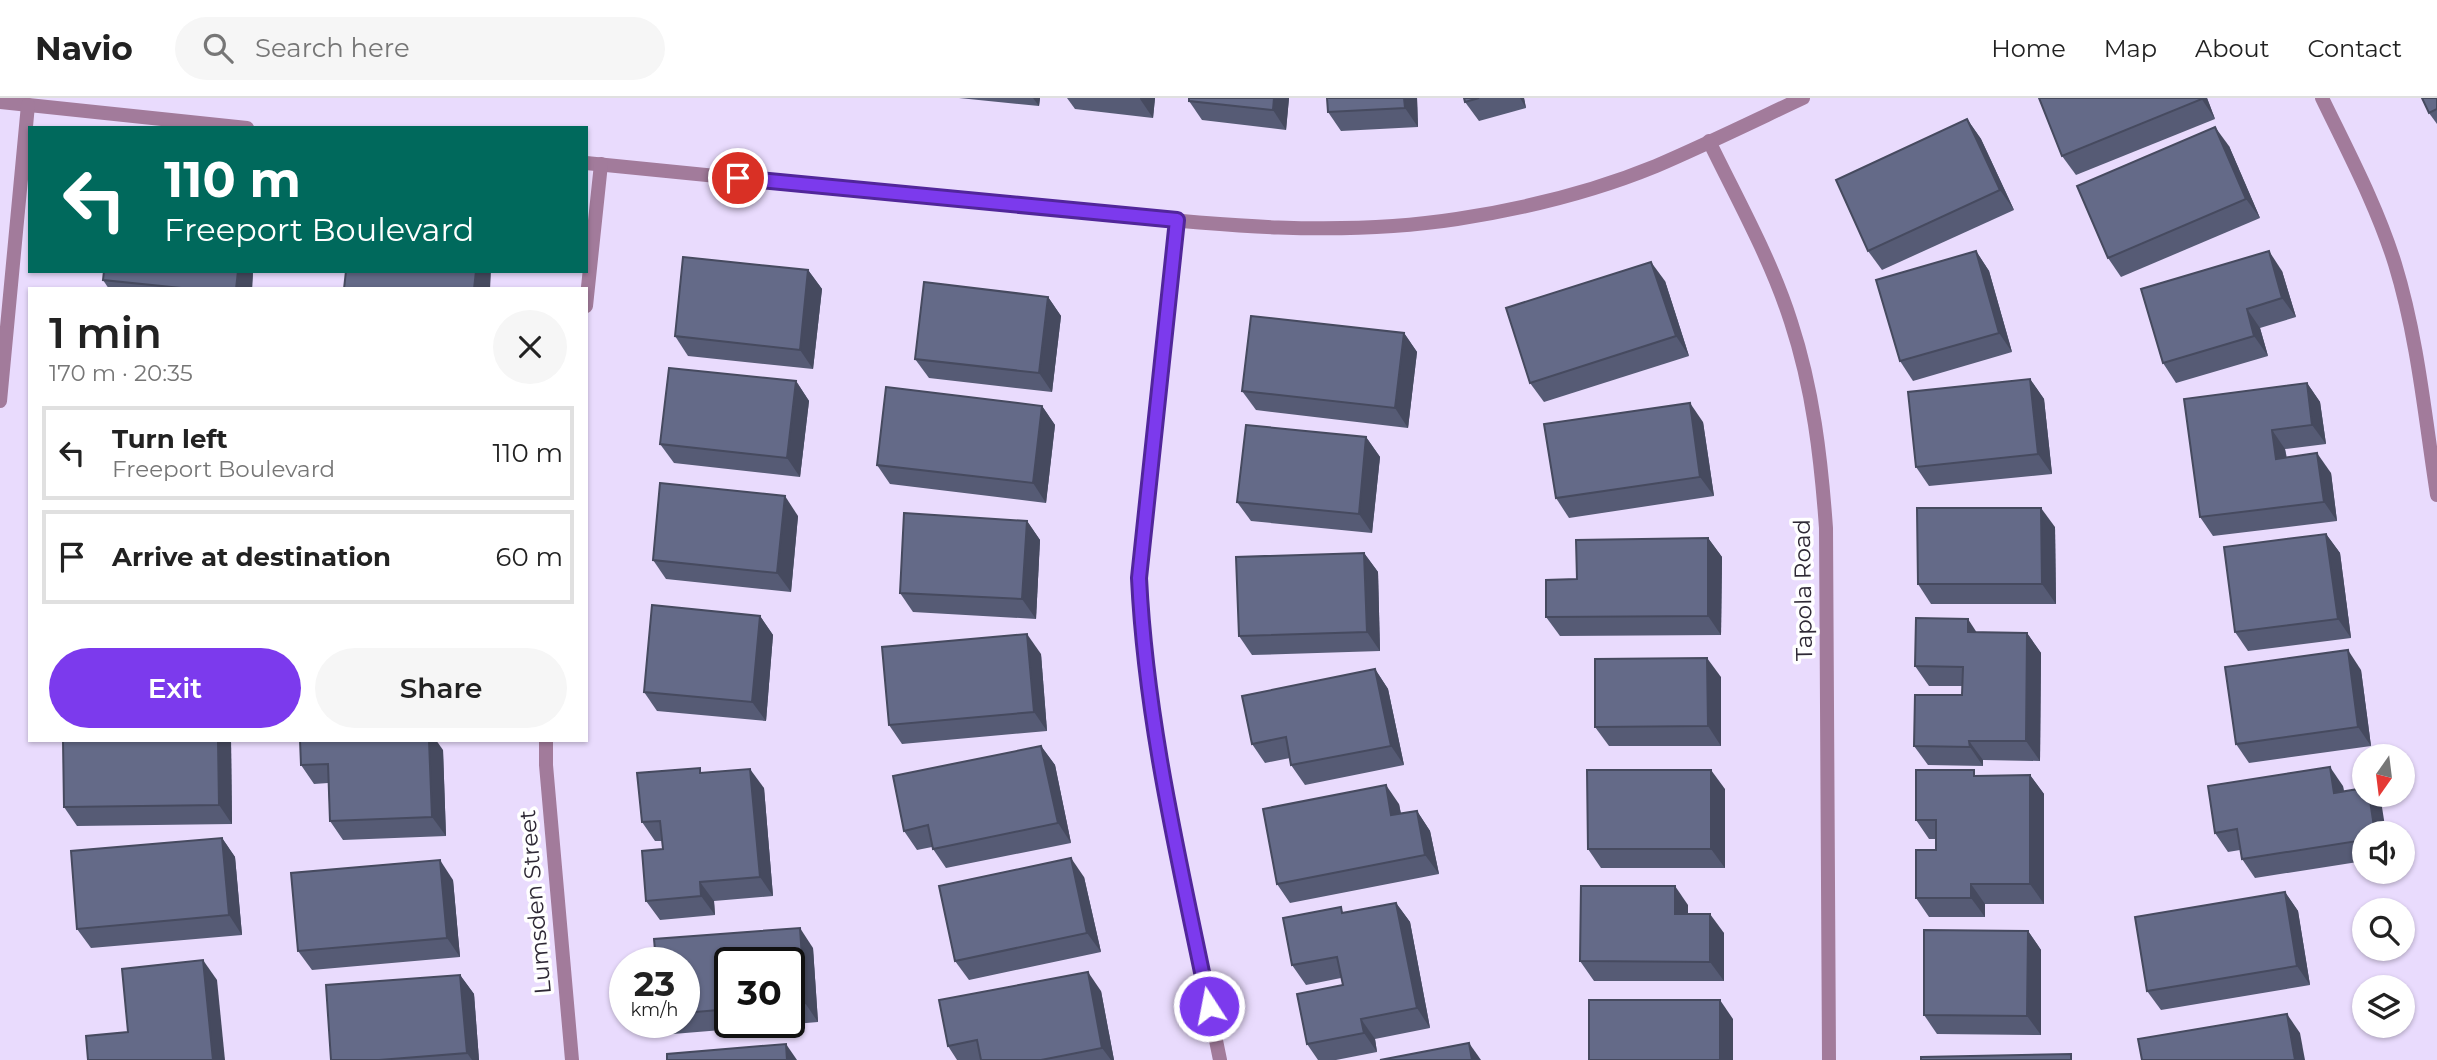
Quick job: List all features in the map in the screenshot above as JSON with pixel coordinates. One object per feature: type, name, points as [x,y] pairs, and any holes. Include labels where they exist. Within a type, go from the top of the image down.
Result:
[{"type":"street","points":[[588,265],[593,164],[1177,220],[1283,228],[1357,229],[1460,219],[1611,181],[1654,166],[1803,98]]},
{"type":"street","points":[[2322,98],[2381,224],[2395,265],[2416,355],[2437,495]]},
{"type":"street","points":[[0,102],[228,126]]},
{"type":"street","points":[[0,401],[28,105]]},
{"type":"street","name":"Tapola Road","points":[[1709,141],[1773,274],[1791,323],[1815,419],[1822,466],[1826,541],[1829,1060]]},
{"type":"street","points":[[1177,220],[1139,578],[1142,636],[1159,762],[1220,1060]]},
{"type":"street","name":"Lumsden Street","points":[[546,742],[572,1060]]},
{"type":"building","points":[[1189,98],[1274,98],[1273,110],[1189,101]]},
{"type":"building","points":[[1327,98],[1404,98],[1405,108],[1328,112]]},
{"type":"building","points":[[2039,98],[2201,98],[2202,99],[2062,156]]},
{"type":"building","points":[[2422,98],[2437,98],[2437,109],[2429,113]]},
{"type":"building","points":[[1967,119],[2000,190],[1868,251],[1836,180]]},
{"type":"building","points":[[2215,127],[2246,199],[2108,258],[2077,186]]},
{"type":"building","points":[[1976,251],[1999,333],[1900,361],[1876,280]]},
{"type":"building","points":[[2269,251],[2282,298],[2247,309],[2254,336],[2163,363],[2141,289]]},
{"type":"building","points":[[683,257],[808,270],[800,350],[675,336]]},
{"type":"building","points":[[1651,262],[1676,336],[1530,383],[1506,308]]},
{"type":"building","points":[[104,273],[238,273],[236,287],[171,287],[103,280]]},
{"type":"building","points":[[346,273],[476,273],[474,287],[344,287]]},
{"type":"building","points":[[924,282],[1048,297],[1039,373],[915,359]]},
{"type":"building","points":[[1251,316],[1404,333],[1395,408],[1242,391]]},
{"type":"building","points":[[669,368],[796,381],[787,458],[660,444]]},
{"type":"building","points":[[2030,379],[2038,454],[1916,467],[1908,392]]},
{"type":"building","points":[[2307,383],[2312,425],[2272,430],[2276,459],[2317,453],[2324,502],[2200,517],[2184,399]]},
{"type":"building","points":[[886,387],[1042,406],[1033,483],[877,465]]},
{"type":"building","points":[[1690,403],[1700,477],[1556,498],[1544,424]]},
{"type":"building","points":[[1246,425],[1366,437],[1359,514],[1237,502]]},
{"type":"building","points":[[660,483],[785,496],[777,573],[653,560]]},
{"type":"building","points":[[1917,508],[2041,508],[2042,584],[1918,584]]},
{"type":"building","points":[[904,513],[1027,521],[1022,599],[900,593]]},
{"type":"building","points":[[2326,534],[2338,619],[2235,632],[2224,547]]},
{"type":"building","points":[[1708,538],[1708,616],[1546,617],[1546,580],[1577,579],[1576,540]]},
{"type":"building","points":[[1364,553],[1367,632],[1239,636],[1236,557]]},
{"type":"building","points":[[652,605],[760,616],[752,702],[644,692]]},
{"type":"building","points":[[1916,618],[1968,619],[1968,632],[2027,633],[2026,741],[1969,741],[1970,747],[1914,746],[1915,695],[1962,695],[1963,667],[1915,666]]},
{"type":"building","points":[[1027,634],[1034,712],[889,725],[882,647]]},
{"type":"building","points":[[2348,650],[2358,727],[2236,744],[2225,667]]},
{"type":"building","points":[[1707,658],[1708,726],[1595,727],[1595,659]]},
{"type":"building","points":[[1375,669],[1391,746],[1291,765],[1286,737],[1252,744],[1242,696]]},
{"type":"building","points":[[63,742],[218,742],[219,805],[64,807]]},
{"type":"building","points":[[300,742],[429,742],[432,817],[330,821],[328,764],[301,765]]},
{"type":"building","points":[[1041,746],[1058,823],[933,849],[928,825],[904,831],[893,776]]},
{"type":"building","points":[[2330,767],[2334,793],[2352,790],[2352,807],[2371,807],[2373,821],[2352,821],[2352,842],[2242,859],[2237,829],[2215,833],[2208,786]]},
{"type":"building","points":[[700,768],[700,773],[750,769],[760,877],[700,882],[701,896],[646,901],[642,851],[663,849],[660,821],[642,822],[637,773]]},
{"type":"building","points":[[1587,770],[1711,770],[1711,849],[1588,849]]},
{"type":"building","points":[[1916,770],[1974,770],[1974,776],[2030,775],[2030,884],[1971,884],[1971,898],[1916,898],[1916,850],[1936,850],[1936,820],[1916,820]]},
{"type":"building","points":[[1386,785],[1391,815],[1417,811],[1425,855],[1277,884],[1263,809]]},
{"type":"building","points":[[222,838],[229,915],[77,929],[71,851]]},
{"type":"building","points":[[1071,858],[1087,933],[955,961],[939,886]]},
{"type":"building","points":[[440,860],[447,938],[298,951],[291,873]]},
{"type":"building","points":[[1581,886],[1675,886],[1675,914],[1710,914],[1710,962],[1580,961]]},
{"type":"building","points":[[2285,892],[2297,966],[2147,991],[2135,917]]},
{"type":"building","points":[[1396,903],[1417,1008],[1361,1019],[1364,1033],[1307,1044],[1297,994],[1343,985],[1337,957],[1292,965],[1283,918],[1341,907],[1342,913]]},
{"type":"building","points":[[800,928],[801,947],[714,947],[714,1010],[700,1012],[700,947],[655,947],[654,939]]},
{"type":"building","points":[[1924,930],[2028,931],[2027,1016],[1924,1015]]},
{"type":"building","points":[[203,960],[213,1060],[88,1060],[86,1036],[128,1032],[122,969]]},
{"type":"building","points":[[1088,972],[1102,1048],[1041,1060],[981,1060],[977,1040],[948,1046],[939,1000]]},
{"type":"building","points":[[460,975],[467,1053],[379,1060],[331,1060],[326,985]]},
{"type":"building","points":[[1589,1000],[1720,1000],[1720,1060],[1589,1060]]},
{"type":"building","points":[[2287,1014],[2295,1060],[2142,1060],[2138,1039]]},
{"type":"building","points":[[1469,1043],[1472,1060],[1380,1060]]},
{"type":"building","points":[[786,1044],[787,1060],[667,1060],[667,1054]]},
{"type":"building","points":[[2071,1054],[2071,1060],[1921,1060],[1921,1057]]},
{"type":"route","points":[[738,178],[1177,220],[1139,578],[1142,636],[1159,762],[1209,1006]]}]
